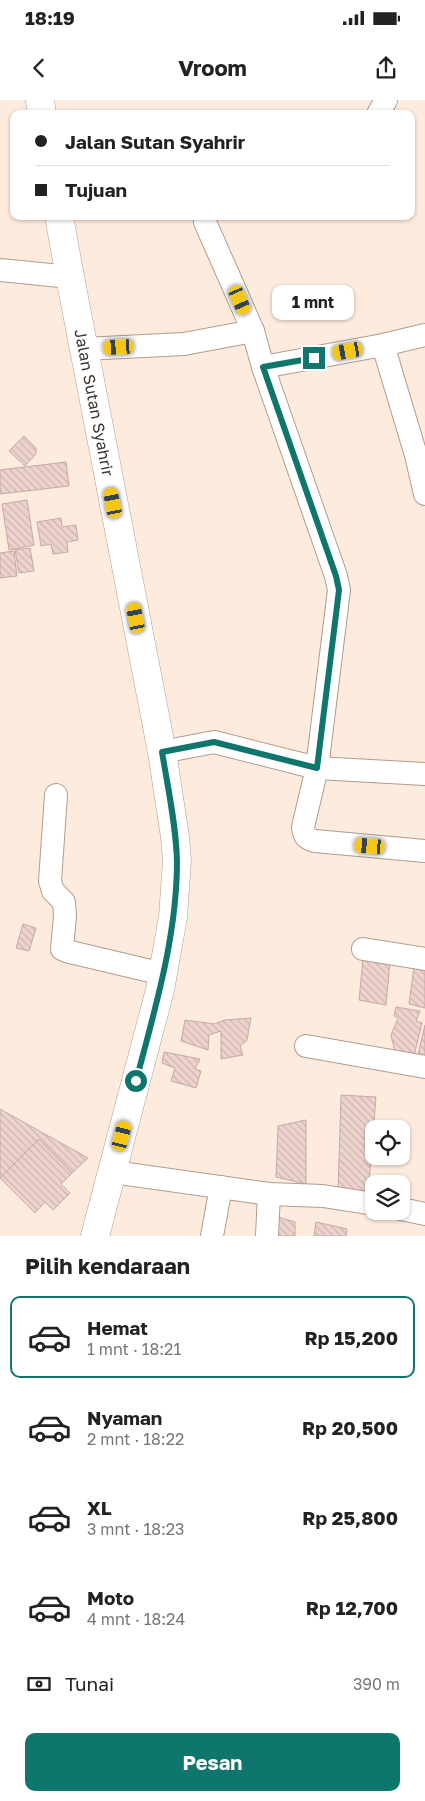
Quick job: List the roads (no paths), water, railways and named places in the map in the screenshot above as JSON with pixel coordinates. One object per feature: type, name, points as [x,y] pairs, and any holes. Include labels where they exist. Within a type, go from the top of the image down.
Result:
[{"type":"highway","name":"Jalan Sutan Syahrir","points":[[61,220],[162,752],[174,828],[177,862],[173,917],[163,974],[96,1236]]},
{"type":"street","points":[[205,220],[254,332],[263,367],[336,576],[339,590],[317,768],[303,828],[304,835],[308,839],[315,841],[425,850]]},
{"type":"street","points":[[0,270],[70,277]]},
{"type":"street","points":[[84,349],[184,344],[254,332]]},
{"type":"street","points":[[263,367],[425,335]]},
{"type":"street","points":[[382,345],[416,455],[425,494]]},
{"type":"street","points":[[162,752],[214,742],[317,768],[425,774]]},
{"type":"street","points":[[56,795],[50,881],[53,891],[64,902],[65,916],[62,949],[66,952],[163,974]]},
{"type":"street","points":[[363,949],[425,959]]},
{"type":"street","points":[[306,1046],[425,1067]]},
{"type":"street","points":[[113,1172],[269,1194],[333,1197],[365,1202]]},
{"type":"street","points":[[212,1236],[222,1187]]},
{"type":"street","points":[[266,1236],[269,1194]]},
{"type":"street","points":[[410,1211],[425,1214]]}]
